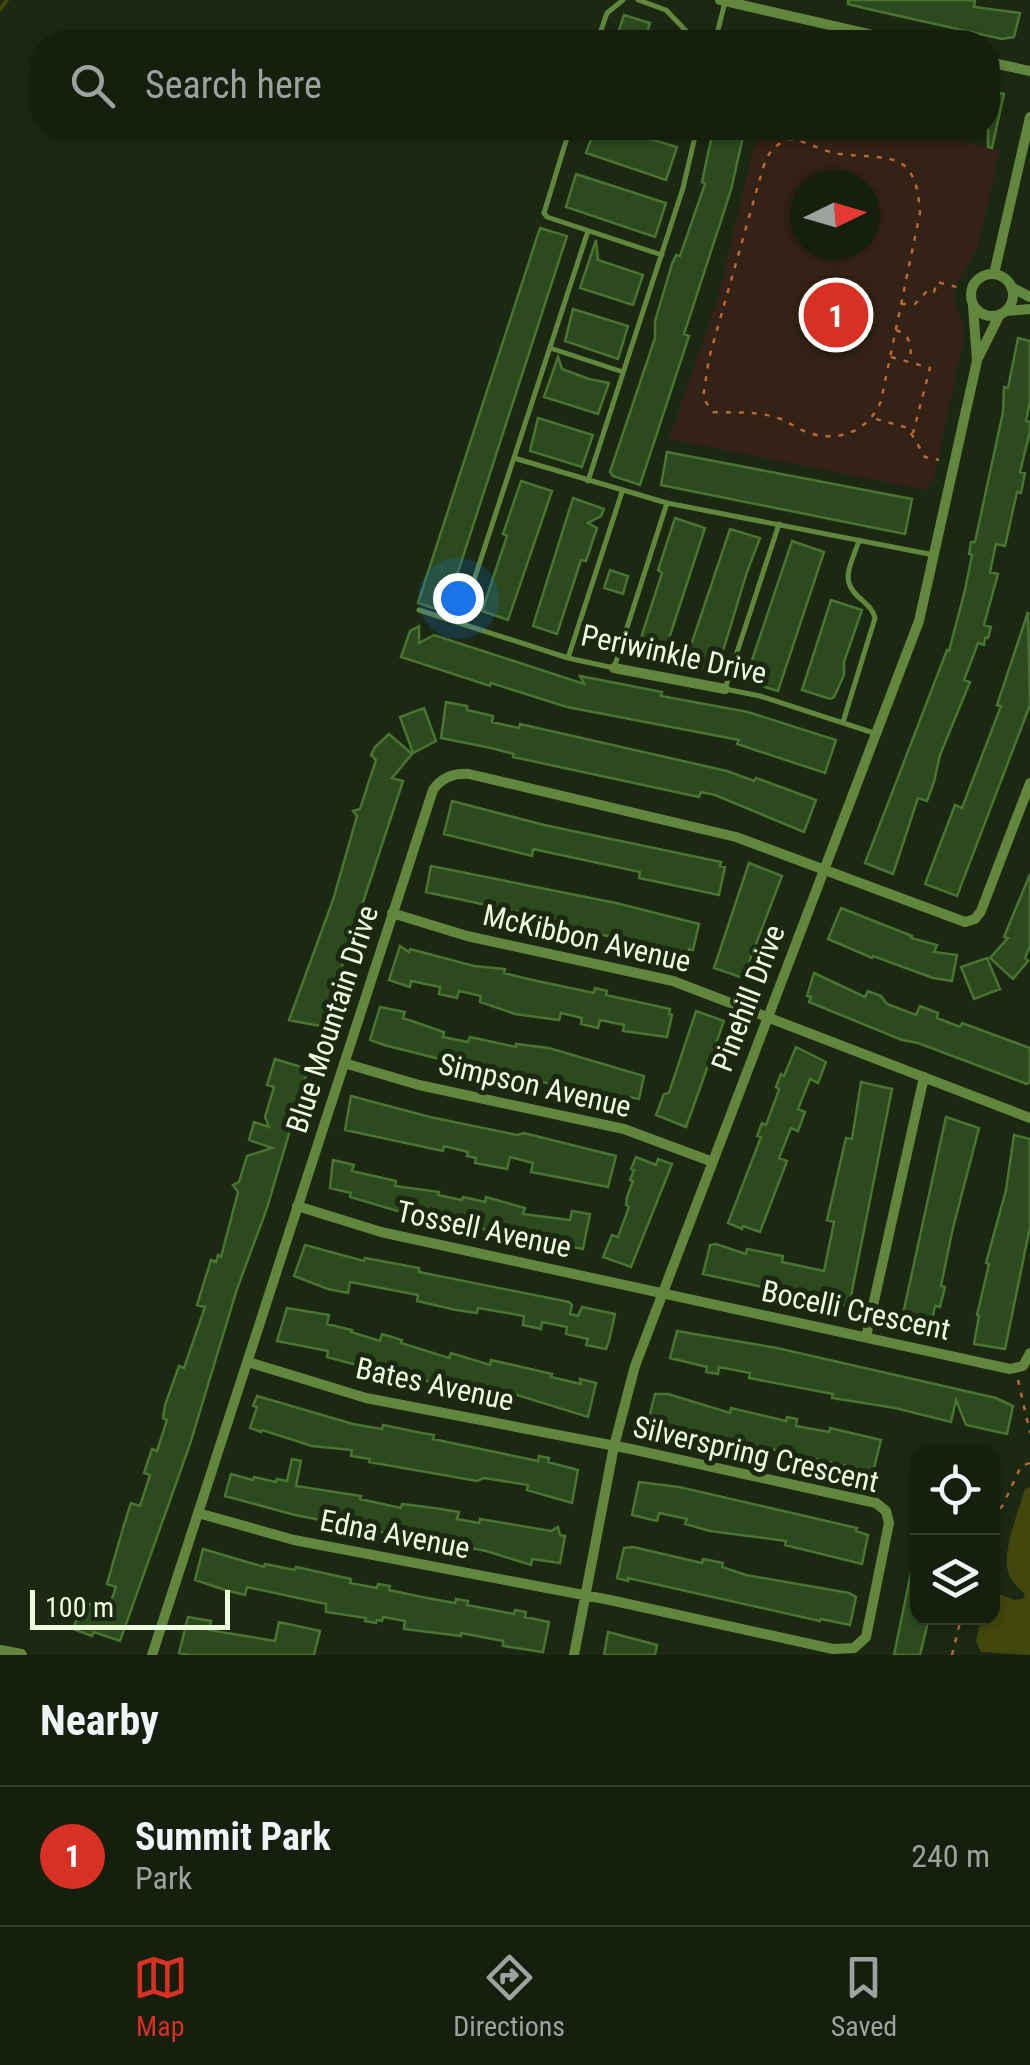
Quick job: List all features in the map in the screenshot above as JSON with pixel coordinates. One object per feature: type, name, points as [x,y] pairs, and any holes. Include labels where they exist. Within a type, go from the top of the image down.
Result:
[{"type":"street","points":[[722,1],[851,30]]},
{"type":"street","points":[[1000,65],[1030,71]]},
{"type":"street","points":[[994,274],[1030,117]]},
{"type":"street","points":[[1030,297],[994,274],[976,281],[970,293],[973,306],[982,314],[1030,309]]},
{"type":"street","points":[[1002,314],[1012,300],[1012,287]]},
{"type":"street","name":"Pinehill Drive","points":[[574,1655],[614,1446],[634,1366],[919,621],[976,361],[973,306]]},
{"type":"street","name":"Pinehill Drive","points":[[976,361],[1002,314]]},
{"type":"street","name":"Periwinkle Drive","points":[[614,668],[726,688]]},
{"type":"street","name":"Blue Mountain Drive","points":[[152,1655],[433,790],[444,778],[460,773],[702,828],[959,920],[973,920],[981,910],[1030,782]]},
{"type":"street","name":"McKibbon Avenue","points":[[392,914],[467,936],[674,981],[768,1018]]},
{"type":"street","points":[[768,1018],[1030,1118]]},
{"type":"street","name":"Simpson Avenue","points":[[344,1063],[419,1085],[624,1129],[713,1162]]},
{"type":"street","points":[[866,1337],[924,1077]]},
{"type":"street","name":"Tossell Avenue","points":[[297,1206],[381,1232],[663,1293]]},
{"type":"street","name":"Bocelli Crescent","points":[[663,1293],[1015,1369]]},
{"type":"street","points":[[1015,1369],[1027,1363],[1030,1353]]},
{"type":"street","name":"Bates Avenue","points":[[248,1362],[366,1398],[614,1446]]},
{"type":"street","name":"Silverspring Crescent","points":[[586,1596],[846,1650],[866,1638],[889,1523],[882,1507],[870,1501],[614,1446]]},
{"type":"street","name":"Edna Avenue","points":[[198,1512],[294,1540],[586,1596]]},
{"type":"street","points":[[0,1651],[21,1655]]},
{"type":"lane","points":[[602,30],[607,13],[623,0]]},
{"type":"lane","points":[[638,0],[666,10],[686,30]]},
{"type":"lane","points":[[715,30],[722,1]]},
{"type":"lane","points":[[566,140],[544,212],[547,217],[662,255]]},
{"type":"lane","points":[[588,481],[662,255],[693,140]]},
{"type":"lane","points":[[460,623],[588,231]]},
{"type":"lane","points":[[550,348],[623,372]]},
{"type":"lane","points":[[514,458],[668,503],[935,555]]},
{"type":"lane","points":[[568,658],[622,492]]},
{"type":"lane","points":[[614,668],[668,503]]},
{"type":"lane","points":[[726,688],[779,524]]},
{"type":"lane","points":[[843,722],[875,618],[873,609],[848,580],[859,540]]},
{"type":"lane","name":"Periwinkle Drive","points":[[420,610],[568,658],[614,668]]},
{"type":"lane","name":"Periwinkle Drive","points":[[726,688],[877,734]]},
{"type":"path","points":[[786,140],[776,144],[762,168],[710,358],[703,398],[713,412],[780,418],[826,438],[845,435],[874,418],[881,401],[920,213],[915,180],[908,170],[884,155],[839,154],[800,140]]},
{"type":"path","points":[[900,304],[915,304],[928,290],[934,292],[937,282],[957,287]]},
{"type":"path","points":[[894,330],[910,340],[910,362]]},
{"type":"path","points":[[889,356],[930,368],[913,433]]},
{"type":"path","points":[[874,418],[908,428],[925,456],[939,460]]},
{"type":"path","points":[[1015,1369],[1030,1433]]},
{"type":"path","points":[[1000,1509],[1021,1466],[1030,1463]]},
{"type":"path","points":[[952,1655],[959,1625]]},
{"type":"shaded area","points":[[755,140],[955,140],[1000,150],[977,250],[956,285],[954,297],[965,333],[934,478],[925,490],[669,439],[719,294]]},
{"type":"shaded area","points":[[1030,1487],[1030,1655],[981,1652],[976,1641],[979,1625],[1000,1625],[1000,1594],[1014,1600],[1025,1595],[1010,1577],[1007,1557],[1025,1489]]},
{"type":"building","points":[[848,0],[968,0],[975,1],[974,7],[1020,13],[1014,37],[1002,39],[1000,30],[962,30],[848,4]]},
{"type":"building","points":[[624,15],[650,23],[648,30],[619,30]]},
{"type":"building","points":[[591,140],[654,140],[677,147],[666,180],[586,153]]},
{"type":"building","points":[[711,140],[742,140],[731,190],[684,334],[689,336],[640,485],[610,472],[655,338],[655,321],[672,264],[676,255],[680,256],[705,184],[702,182]]},
{"type":"building","points":[[576,174],[666,203],[655,237],[566,207]]},
{"type":"building","points":[[540,228],[567,236],[445,612],[418,603]]},
{"type":"building","points":[[596,240],[598,260],[643,275],[633,305],[580,288]]},
{"type":"building","points":[[573,309],[628,326],[618,359],[565,341]]},
{"type":"building","points":[[1018,338],[1030,341],[1026,421],[1030,422],[1030,431],[1020,472],[1025,473],[1021,493],[1017,492],[1005,546],[996,544],[990,572],[998,574],[984,625],[991,627],[984,645],[978,643],[964,680],[970,682],[940,755],[934,782],[927,801],[918,798],[893,874],[865,863],[949,651],[1003,412],[1004,387],[1008,388]]},
{"type":"building","points":[[558,357],[562,369],[609,383],[598,414],[544,397]]},
{"type":"building","points":[[538,418],[593,435],[582,467],[530,451]]},
{"type":"building","points":[[667,452],[912,499],[905,534],[661,485]]},
{"type":"building","points":[[521,481],[552,491],[508,620],[482,611]]},
{"type":"building","points":[[573,498],[604,509],[601,516],[588,523],[597,528],[586,561],[581,560],[557,634],[533,626]]},
{"type":"building","points":[[675,518],[705,528],[663,657],[638,647]]},
{"type":"building","points":[[730,529],[760,538],[717,671],[711,672],[685,663]]},
{"type":"building","points":[[792,541],[824,552],[778,691],[745,681]]},
{"type":"building","points":[[610,570],[628,576],[623,594],[604,588]]},
{"type":"building","points":[[831,600],[862,610],[844,662],[844,675],[830,699],[802,690]]},
{"type":"building","points":[[1028,612],[1030,705],[957,896],[925,884],[955,805],[962,808],[1001,706],[997,705]]},
{"type":"building","points":[[419,626],[419,643],[434,635],[584,684],[580,676],[662,692],[661,696],[748,712],[836,740],[825,773],[737,744],[739,740],[567,707],[491,683],[490,686],[401,657],[410,631]]},
{"type":"building","points":[[446,702],[493,716],[492,722],[519,728],[520,724],[727,771],[816,800],[804,832],[715,795],[701,792],[699,797],[441,738]]},
{"type":"building","points":[[424,708],[436,741],[413,753],[400,717]]},
{"type":"building","points":[[389,734],[412,754],[392,778],[403,781],[325,1027],[289,1020],[333,900],[357,816],[353,811],[360,809],[376,760],[371,755]]},
{"type":"building","points":[[452,801],[544,825],[721,862],[720,866],[725,867],[719,895],[639,878],[640,872],[533,849],[532,856],[444,834]]},
{"type":"building","points":[[749,863],[782,876],[743,978],[714,968]]},
{"type":"building","points":[[431,866],[699,924],[693,950],[688,953],[527,919],[528,914],[426,892]]},
{"type":"building","points":[[1030,874],[1030,946],[1025,958],[1028,961],[1013,979],[990,958],[1008,938],[1004,937]]},
{"type":"building","points":[[841,908],[937,945],[934,952],[957,955],[952,981],[872,958],[828,939]]},
{"type":"building","points":[[400,946],[409,952],[410,949],[474,966],[505,969],[504,973],[594,993],[595,988],[607,991],[606,995],[670,1009],[667,1037],[623,1031],[624,1025],[600,1020],[598,1028],[581,1024],[582,1018],[561,1013],[559,1020],[515,1014],[480,1002],[481,996],[459,991],[457,998],[439,994],[440,987],[411,981],[410,987],[389,980]]},
{"type":"building","points":[[987,958],[1000,989],[974,999],[961,967]]},
{"type":"building","points":[[814,973],[865,997],[868,991],[881,996],[887,1004],[916,1015],[920,1006],[960,1027],[962,1023],[1030,1048],[1030,1082],[902,1040],[809,1002]]},
{"type":"building","points":[[380,1007],[405,1012],[403,1018],[444,1032],[443,1037],[549,1048],[644,1076],[639,1099],[628,1100],[479,1069],[384,1045],[370,1040]]},
{"type":"building","points":[[696,1011],[724,1021],[686,1127],[656,1115],[664,1094],[669,1093]]},
{"type":"building","points":[[796,1047],[826,1062],[818,1083],[810,1079],[798,1109],[805,1112],[798,1131],[791,1128],[779,1158],[787,1161],[760,1232],[743,1226],[742,1229],[728,1223],[761,1137],[757,1136],[762,1123],[766,1125],[781,1074],[784,1076]]},
{"type":"building","points":[[275,1059],[308,1069],[267,1208],[120,1641],[94,1632],[92,1636],[73,1629],[83,1602],[108,1610],[116,1587],[107,1584],[131,1503],[140,1506],[150,1475],[144,1473],[152,1449],[157,1451],[167,1420],[163,1418],[165,1405],[179,1366],[184,1368],[205,1307],[197,1305],[211,1260],[216,1262],[218,1255],[221,1257],[238,1192],[233,1185],[239,1182],[247,1156],[272,1148],[249,1140],[254,1122],[269,1127],[265,1117],[274,1087],[267,1085]]},
{"type":"building","points":[[861,1082],[892,1089],[849,1306],[703,1274],[710,1245],[716,1244],[746,1254],[747,1249],[783,1256],[782,1262],[824,1271],[834,1222],[827,1220],[846,1138],[852,1139]]},
{"type":"building","points":[[351,1096],[430,1117],[517,1135],[524,1133],[616,1156],[608,1187],[531,1172],[533,1163],[510,1157],[507,1169],[475,1163],[476,1158],[467,1156],[468,1152],[444,1146],[443,1151],[345,1130]]},
{"type":"building","points":[[946,1117],[979,1128],[952,1232],[941,1286],[945,1287],[940,1307],[935,1306],[930,1330],[901,1323]]},
{"type":"building","points":[[1014,1135],[1030,1139],[1030,1227],[1005,1349],[974,1344],[989,1264],[986,1263],[1006,1190]]},
{"type":"building","points":[[636,1157],[656,1165],[658,1159],[672,1164],[631,1267],[603,1257],[612,1235],[618,1237],[629,1207],[627,1197]]},
{"type":"building","points":[[333,1160],[354,1165],[352,1171],[396,1181],[395,1186],[439,1192],[438,1195],[462,1200],[463,1197],[485,1202],[486,1197],[525,1208],[523,1214],[570,1220],[572,1211],[590,1214],[583,1249],[411,1215],[350,1197],[351,1193],[330,1188]]},
{"type":"building","points":[[305,1245],[364,1261],[365,1258],[419,1268],[419,1272],[569,1302],[570,1314],[578,1316],[582,1307],[615,1314],[609,1341],[606,1349],[586,1345],[588,1339],[566,1334],[567,1327],[542,1322],[541,1329],[523,1325],[524,1316],[478,1308],[477,1313],[456,1310],[417,1301],[418,1295],[350,1282],[348,1293],[328,1289],[294,1276]]},
{"type":"building","points":[[287,1308],[329,1315],[327,1324],[380,1341],[382,1334],[449,1358],[451,1353],[490,1365],[491,1360],[552,1374],[551,1377],[581,1384],[580,1379],[596,1383],[588,1417],[504,1391],[473,1385],[472,1389],[461,1388],[383,1372],[327,1357],[328,1351],[277,1341]]},
{"type":"building","points":[[677,1331],[777,1348],[996,1398],[1013,1406],[1007,1434],[966,1425],[956,1400],[951,1422],[749,1378],[750,1373],[719,1367],[718,1374],[706,1372],[707,1367],[670,1358]]},
{"type":"building","points":[[655,1394],[668,1394],[730,1413],[731,1408],[786,1421],[787,1417],[797,1419],[796,1426],[829,1432],[830,1428],[881,1440],[873,1472],[659,1424],[647,1425]]},
{"type":"building","points":[[257,1396],[353,1424],[382,1429],[383,1425],[434,1435],[433,1439],[538,1461],[539,1456],[549,1458],[548,1462],[578,1470],[572,1503],[527,1490],[528,1485],[484,1478],[477,1481],[369,1462],[370,1459],[351,1456],[352,1450],[312,1446],[261,1432],[250,1428]]},
{"type":"building","points":[[292,1459],[301,1461],[296,1486],[361,1496],[360,1499],[401,1508],[402,1504],[459,1512],[457,1519],[479,1523],[480,1519],[551,1531],[558,1527],[560,1535],[565,1536],[560,1563],[532,1559],[531,1565],[452,1544],[451,1548],[421,1544],[422,1540],[295,1515],[225,1496],[231,1474],[253,1480],[254,1477],[287,1481]]},
{"type":"building","points":[[639,1482],[679,1487],[857,1528],[856,1531],[868,1535],[862,1564],[785,1545],[786,1541],[710,1531],[685,1524],[687,1519],[659,1513],[657,1521],[632,1515]]},
{"type":"building","points":[[624,1548],[702,1563],[703,1559],[723,1563],[722,1567],[746,1575],[849,1593],[856,1597],[850,1625],[617,1578]]},
{"type":"building","points":[[203,1549],[264,1567],[296,1567],[351,1579],[350,1583],[390,1586],[389,1590],[455,1603],[456,1599],[468,1601],[467,1605],[514,1614],[515,1610],[526,1612],[525,1617],[549,1622],[543,1652],[503,1646],[503,1641],[461,1633],[404,1629],[405,1621],[383,1617],[376,1623],[365,1621],[366,1618],[326,1612],[326,1604],[247,1587],[245,1595],[225,1590],[195,1580]]},
{"type":"building","points":[[910,1578],[910,1625],[927,1625],[920,1655],[894,1655]]},
{"type":"building","points":[[188,1617],[211,1621],[209,1630],[275,1641],[279,1622],[320,1631],[314,1655],[189,1655],[179,1653]]},
{"type":"building","points":[[608,1632],[657,1645],[655,1655],[604,1655]]},
{"type":"waterway","points":[[0,9],[7,0]]},
{"type":"place","name":"Summit Park","points":[[836,315]]}]
